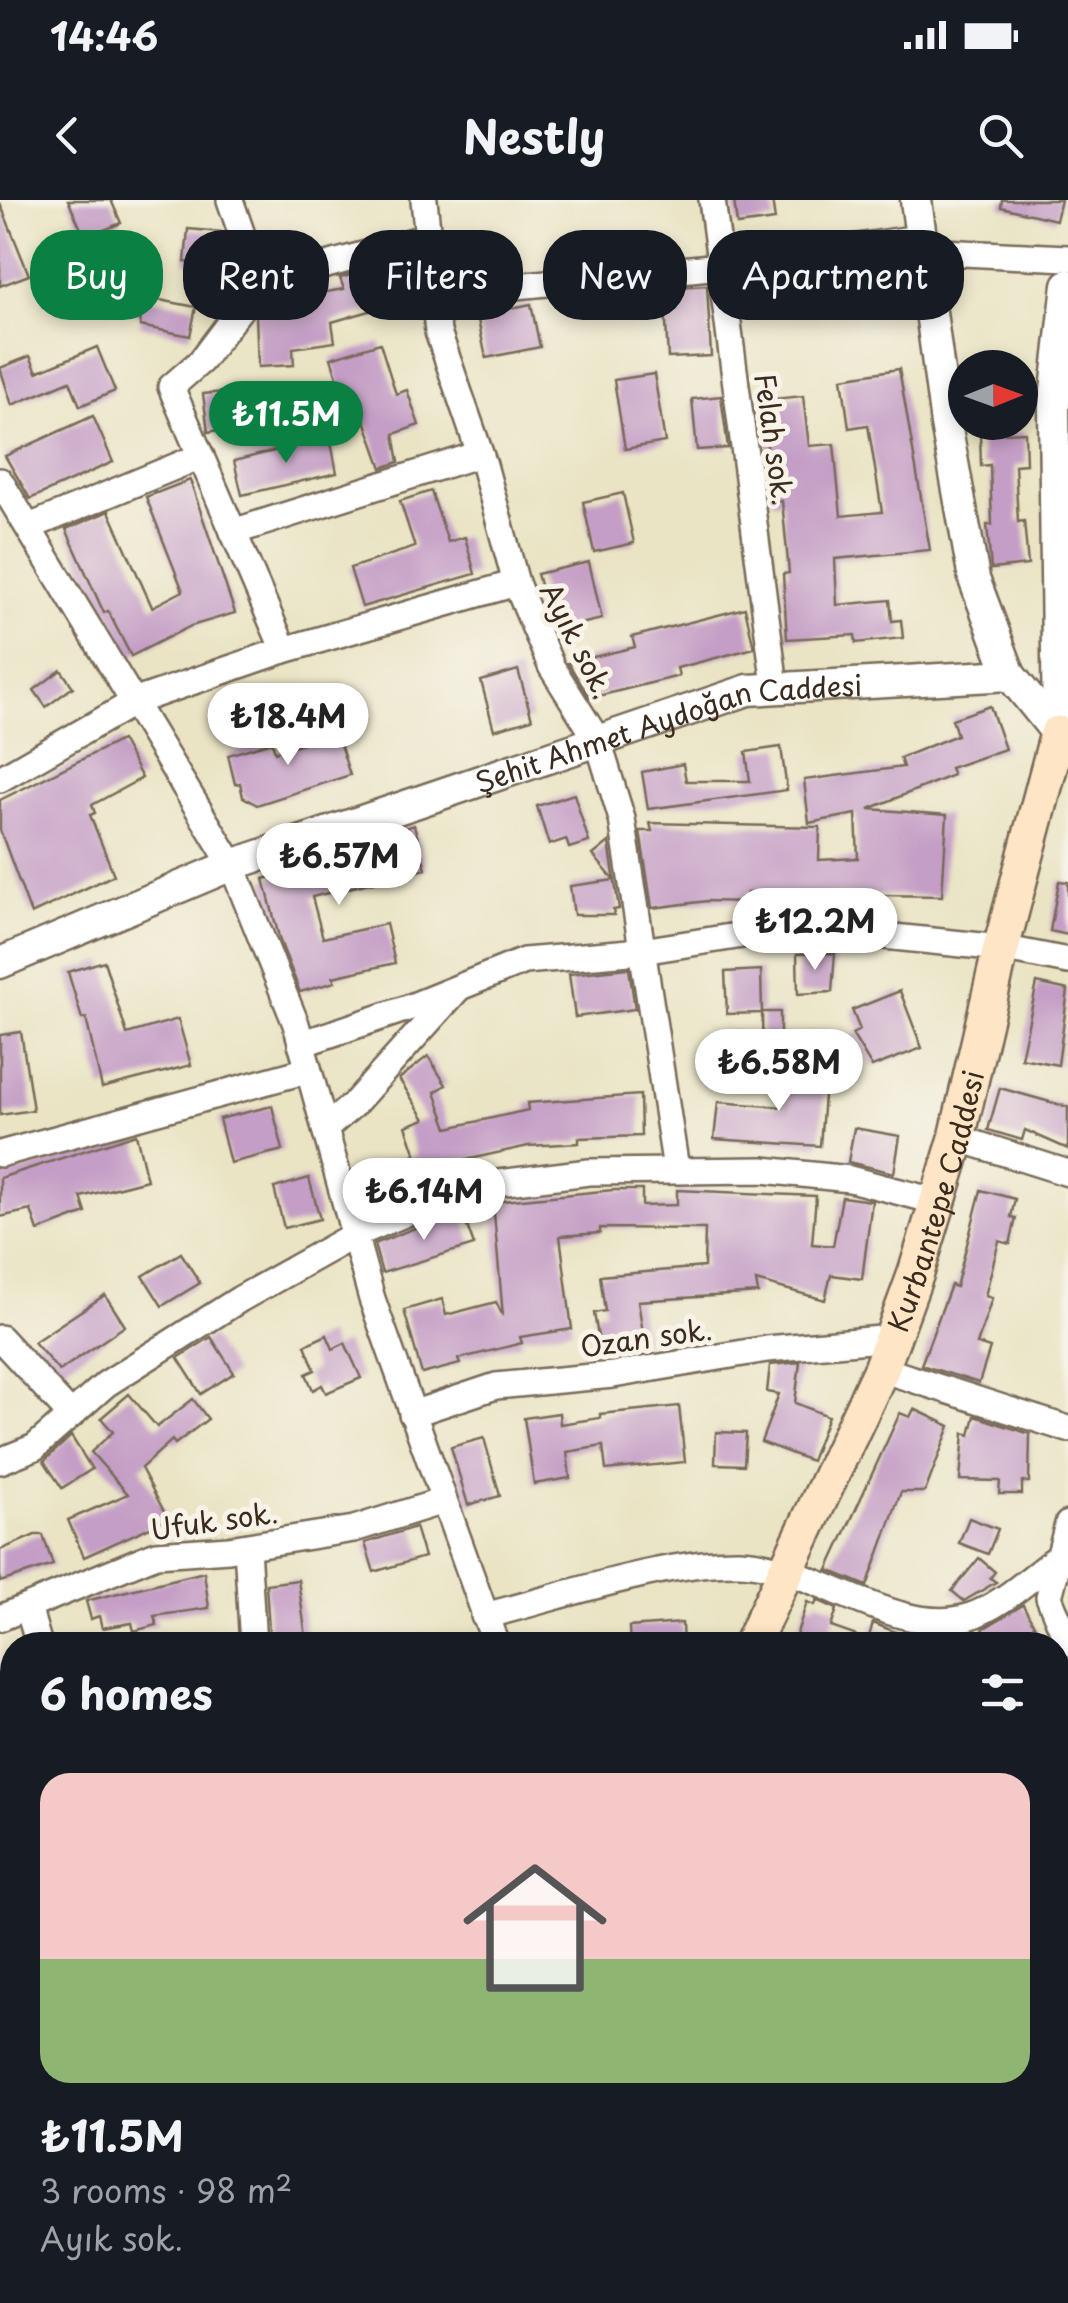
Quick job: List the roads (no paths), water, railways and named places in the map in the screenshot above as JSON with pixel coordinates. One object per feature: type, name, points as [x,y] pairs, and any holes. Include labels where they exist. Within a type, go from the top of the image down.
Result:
[{"type":"main road","name":"Kurbantepe Caddesi","points":[[757,1632],[886,1353],[940,1202],[1001,948],[1065,729]]},
{"type":"street","points":[[230,200],[240,230]]},
{"type":"street","name":"Ayık sok.","points":[[424,200],[426,230]]},
{"type":"street","name":"Felah sok.","points":[[712,200],[716,230]]},
{"type":"street","points":[[916,200],[919,230]]},
{"type":"street","points":[[964,248],[1068,258]]},
{"type":"street","points":[[523,285],[707,267]]},
{"type":"street","points":[[1065,729],[1054,425],[1068,285]]},
{"type":"street","points":[[232,320],[201,360],[171,386],[284,650]]},
{"type":"street","name":"Ayık sok.","points":[[437,320],[516,583],[552,666],[598,741],[622,819],[676,1169]]},
{"type":"street","name":"Felah sok.","points":[[728,320],[775,686]]},
{"type":"street","points":[[932,320],[962,523],[980,598],[1010,675],[1065,729]]},
{"type":"street","points":[[233,532],[480,454]]},
{"type":"street","points":[[29,528],[201,456]]},
{"type":"street","points":[[0,480],[232,865],[301,1044],[354,1235],[412,1414],[491,1632]]},
{"type":"street","points":[[0,779],[136,700],[284,650],[516,583]]},
{"type":"street","name":"Şehit Ahmet Aydoğan Caddesi","points":[[0,963],[232,865],[598,741],[775,686],[1010,675]]},
{"type":"street","points":[[301,1044],[524,961],[642,951],[750,934],[835,931],[1001,948],[1068,961]]},
{"type":"street","points":[[325,1129],[355,1104],[460,987]]},
{"type":"street","points":[[0,1154],[308,1070]]},
{"type":"street","points":[[958,1138],[1068,1173]]},
{"type":"street","points":[[0,1461],[35,1447],[106,1384],[223,1310],[354,1235],[435,1202],[498,1183],[589,1172],[763,1170],[850,1179],[940,1202]]},
{"type":"street","points":[[0,1338],[72,1414]]},
{"type":"street","name":"Ozan sok.","points":[[412,1414],[496,1386],[613,1375],[767,1349],[886,1353]]},
{"type":"street","points":[[886,1353],[1068,1429]]},
{"type":"street","name":"Ufuk sok.","points":[[0,1618],[156,1554],[247,1547],[354,1529],[442,1501]]},
{"type":"street","points":[[1064,1632],[1049,1597],[1068,1524]]},
{"type":"street","points":[[247,1547],[252,1632]]},
{"type":"street","points":[[484,1616],[698,1564],[744,1562],[783,1571],[882,1607],[943,1620],[982,1610],[1057,1558]]},
{"type":"street","points":[[28,1607],[35,1632]]}]
